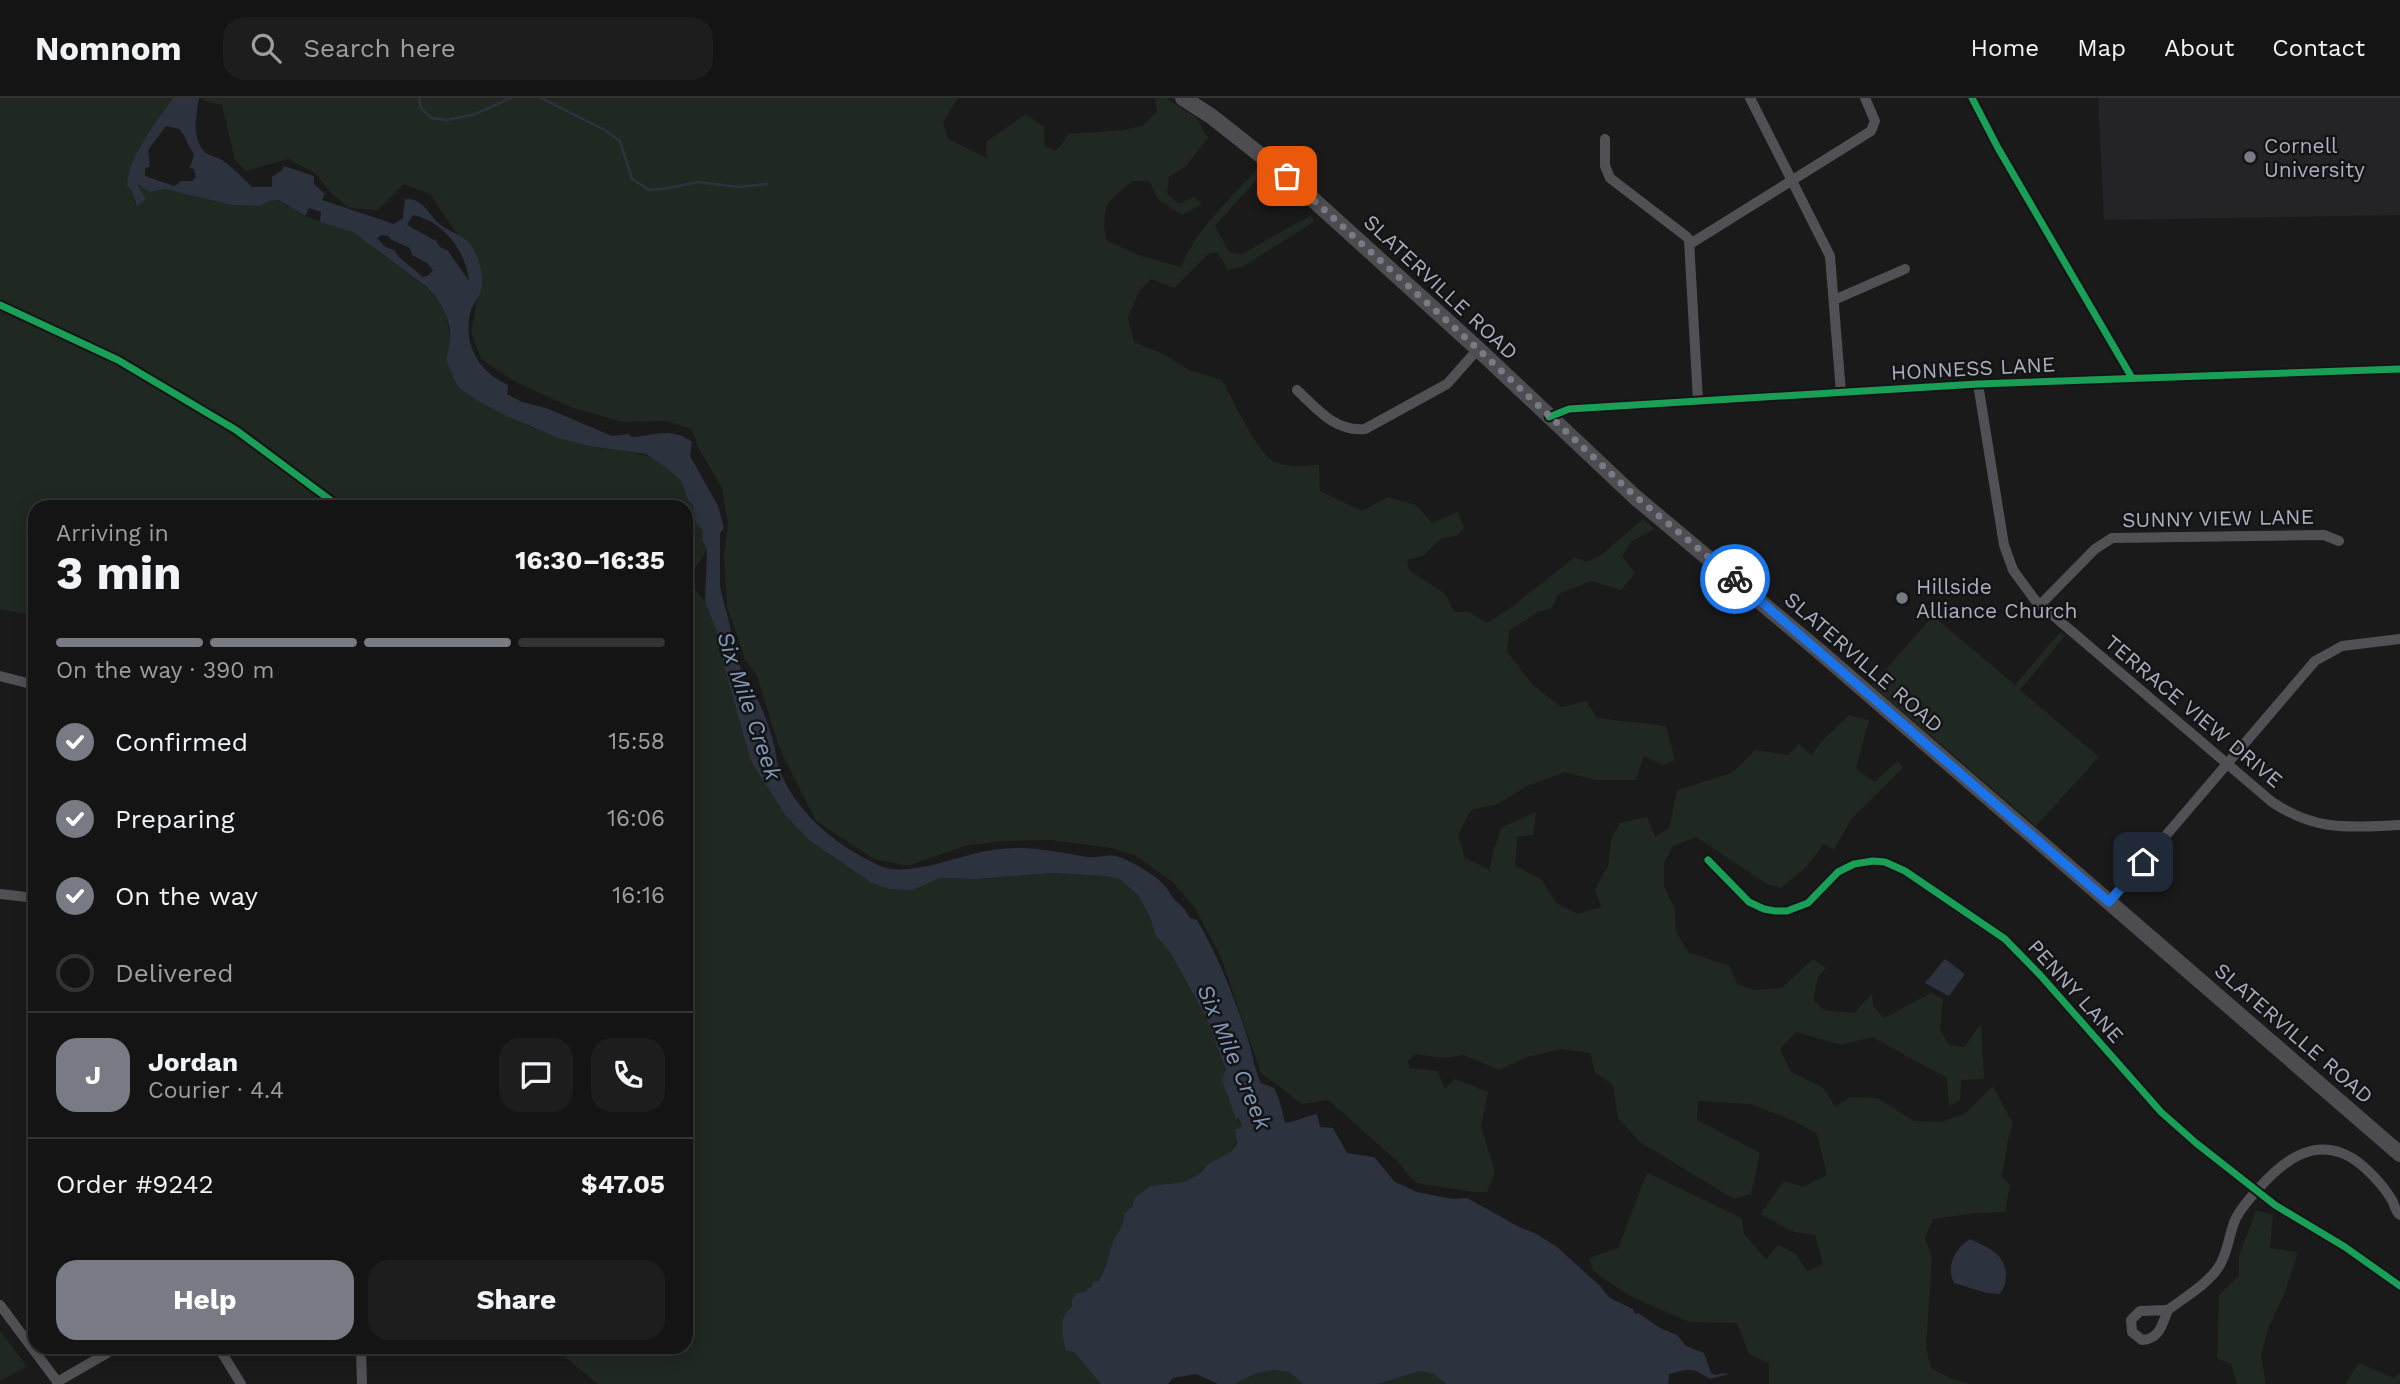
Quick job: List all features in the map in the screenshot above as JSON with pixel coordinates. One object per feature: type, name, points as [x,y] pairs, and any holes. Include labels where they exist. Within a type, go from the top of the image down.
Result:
[{"type":"highway","name":"SLATERVILLE ROAD","points":[[1183,98],[1211,116],[1287,176],[1635,496],[1819,651],[2400,1154]]},
{"type":"street","points":[[1750,98],[1827,248],[1832,265],[1841,393]]},
{"type":"street","points":[[1690,244],[1871,131],[1875,121],[1866,98]]},
{"type":"street","points":[[1605,139],[1605,166],[1610,178],[1687,237],[1690,244],[1698,401]]},
{"type":"street","points":[[1834,300],[1905,269]]},
{"type":"street","points":[[1297,390],[1327,419],[1355,430],[1365,429],[1447,384],[1478,349]]},
{"type":"street","name":"HONNESS LANE","points":[[1549,417],[1569,409],[1978,384],[2400,369]]},
{"type":"street","name":"TERRACE VIEW DRIVE","points":[[1978,384],[2008,558],[2019,580],[2040,605],[2272,802],[2293,815],[2311,823],[2338,827],[2400,825]]},
{"type":"street","name":"SUNNY VIEW LANE","points":[[2040,605],[2095,549],[2112,538],[2324,536],[2339,541]]},
{"type":"street","points":[[2109,902],[2315,661],[2342,646],[2400,639]]},
{"type":"street","points":[[0,676],[28,683]]},
{"type":"street","name":"PENNY LANE","points":[[1708,860],[1749,902],[1775,911],[1787,911],[1808,903],[1838,872],[1854,864],[1885,862],[1905,871],[2005,939],[2161,1112],[2196,1143],[2283,1210],[2345,1247],[2400,1286]]},
{"type":"street","points":[[0,894],[28,897]]},
{"type":"street","points":[[2168,1310],[2217,1269],[2228,1249],[2236,1217],[2257,1190],[2283,1164],[2298,1154],[2311,1150],[2336,1152],[2353,1159],[2390,1196],[2398,1209]]},
{"type":"street","points":[[0,1304],[28,1342]]},
{"type":"street","points":[[37,1354],[58,1383],[106,1354]]},
{"type":"street","points":[[223,1354],[241,1384]]},
{"type":"street","points":[[361,1354],[362,1384]]},
{"type":"shaded area","points":[[0,98],[173,98],[144,140],[128,174],[127,185],[131,189],[136,206],[137,187],[143,187],[150,192],[165,189],[231,205],[260,206],[279,200],[305,216],[353,232],[428,289],[446,312],[451,345],[526,425],[580,444],[639,454],[662,463],[682,482],[690,500],[28,500],[28,615],[0,609]]},
{"type":"shaded area","points":[[958,98],[943,122],[948,139],[987,158],[986,142],[1026,114],[1044,127],[1045,146],[1056,151],[1069,134],[1142,126],[1157,111],[1155,98],[1166,98],[1196,117],[1208,138],[1186,166],[1169,177],[1167,193],[1179,204],[1194,197],[1202,204],[1182,215],[1158,199],[1149,181],[1132,181],[1111,200],[1105,212],[1106,240],[1141,256],[1181,267],[1205,227],[1257,169],[1262,174],[1215,226],[1229,252],[1242,254],[1310,216],[1315,221],[1244,266],[1228,270],[1217,252],[1208,254],[1174,288],[1151,279],[1139,291],[1128,318],[1134,342],[1161,353],[1189,370],[1222,380],[1254,438],[1269,457],[1286,465],[1319,465],[1320,491],[1362,511],[1388,497],[1416,505],[1432,523],[1458,512],[1464,528],[1456,536],[1442,538],[1423,556],[1407,560],[1409,570],[1445,594],[1455,612],[1469,612],[1487,623],[1575,557],[1586,562],[1601,555],[1643,519],[1655,529],[1632,541],[1622,556],[1635,573],[1621,590],[1592,581],[1558,594],[1552,608],[1538,612],[1509,631],[1507,652],[1533,685],[1561,707],[1586,701],[1597,718],[1666,726],[1675,760],[1663,765],[1644,756],[1636,780],[1596,780],[1565,772],[1527,786],[1498,804],[1471,810],[1458,835],[1465,858],[1489,870],[1502,827],[1536,812],[1533,835],[1517,837],[1515,866],[1541,879],[1557,904],[1577,914],[1601,907],[1595,889],[1608,866],[1611,839],[1620,823],[1647,817],[1655,837],[1669,828],[1677,790],[1732,773],[1755,750],[1788,755],[1799,744],[1811,755],[1849,715],[1869,720],[1856,768],[1874,782],[1898,761],[1903,768],[1851,819],[1834,850],[1824,844],[1806,867],[1781,888],[1767,884],[1696,837],[1673,846],[1664,863],[1664,886],[1675,909],[1676,931],[1688,952],[1730,966],[1737,984],[1753,990],[1782,988],[1813,959],[1826,968],[1818,977],[1813,1000],[1824,1010],[1854,1013],[1872,994],[1873,1005],[1884,1018],[1931,993],[1943,999],[1940,1029],[1949,1045],[1964,1047],[1981,1024],[1984,1079],[1961,1080],[1960,1100],[1949,1106],[1947,1078],[1872,1037],[1841,1045],[1796,1032],[1780,1049],[1791,1072],[1823,1088],[1836,1107],[1850,1097],[1877,1098],[1914,1121],[1941,1122],[1966,1113],[1993,1086],[2013,1124],[2001,1176],[2010,1185],[2005,1212],[1933,1219],[1925,1238],[1932,1258],[1926,1348],[1931,1368],[1969,1384],[1769,1384],[1769,1363],[1749,1354],[1737,1323],[1689,1322],[1630,1296],[1593,1271],[1589,1258],[1618,1248],[1647,1173],[1742,1218],[1744,1234],[1766,1259],[1778,1245],[1796,1254],[1807,1271],[1823,1264],[1815,1235],[1794,1232],[1760,1214],[1784,1181],[1803,1187],[1827,1175],[1817,1134],[1794,1121],[1751,1104],[1698,1101],[1697,1120],[1760,1153],[1751,1194],[1734,1199],[1640,1142],[1618,1118],[1613,1085],[1595,1072],[1590,1053],[1562,1049],[1527,1057],[1499,1070],[1464,1055],[1444,1058],[1415,1054],[1408,1061],[1410,1068],[1437,1071],[1445,1089],[1455,1079],[1488,1092],[1481,1127],[1495,1172],[1487,1192],[1416,1183],[1397,1161],[1328,1100],[1302,1104],[1261,1073],[1220,955],[1195,908],[1173,882],[1136,856],[1112,848],[1049,840],[1002,841],[964,846],[908,866],[874,859],[816,821],[779,747],[757,676],[745,659],[727,606],[724,555],[728,524],[722,488],[699,449],[691,429],[667,421],[623,422],[573,408],[516,382],[481,359],[471,332],[477,302],[474,259],[430,194],[404,184],[378,210],[349,208],[332,194],[315,173],[288,159],[246,171],[235,160],[222,105],[203,100]]},
{"type":"shaded area","name":"Cornell University","points":[[2098,98],[2400,98],[2400,215],[2104,220]]},
{"type":"shaded area","points":[[693,506],[703,531],[703,545],[707,550],[693,572]]},
{"type":"shaded area","points":[[693,586],[705,602],[722,645],[723,663],[742,729],[810,841],[872,883],[1053,873],[1119,879],[1138,895],[1156,936],[1170,952],[1207,1019],[1226,1070],[1224,1080],[1227,1095],[1242,1127],[1232,1151],[1208,1164],[1201,1173],[1184,1182],[1150,1186],[1124,1214],[1125,1220],[1114,1240],[1104,1274],[1065,1313],[1062,1329],[1066,1350],[1075,1353],[1101,1384],[598,1384],[561,1354],[693,1354]]},
{"type":"shaded area","points":[[1933,616],[2015,685],[2060,632],[2065,636],[2020,690],[2099,757],[2036,826],[1872,685]]},
{"type":"shaded area","points":[[2256,1210],[2273,1215],[2270,1248],[2298,1252],[2284,1295],[2269,1326],[2261,1355],[2266,1384],[2237,1384],[2231,1364],[2217,1358],[2219,1295],[2239,1276],[2239,1256]]},
{"type":"shaded area","points":[[0,1331],[27,1366],[0,1381]]},
{"type":"shaded area","points":[[2359,1363],[2393,1378],[2400,1373],[2400,1384],[2345,1384]]},
{"type":"shaded area","points":[[1274,1370],[1289,1372],[1303,1384],[1235,1384],[1254,1374]]},
{"type":"shaded area","points":[[1420,1371],[1433,1374],[1447,1384],[1378,1384]]},
{"type":"water","name":"Six Mile Creek","points":[[173,98],[199,98],[196,134],[201,148],[226,163],[252,187],[272,187],[272,177],[284,166],[314,176],[314,184],[325,194],[322,200],[394,224],[403,218],[405,199],[416,201],[424,206],[438,223],[466,240],[477,256],[482,281],[481,292],[471,310],[471,345],[488,372],[508,385],[507,394],[612,436],[670,433],[692,442],[690,456],[718,506],[724,528],[720,533],[720,587],[743,678],[762,710],[785,782],[805,812],[832,837],[862,857],[889,869],[917,868],[987,851],[1014,848],[1091,857],[1115,856],[1143,869],[1164,885],[1190,918],[1197,920],[1205,934],[1237,1006],[1261,1083],[1274,1088],[1285,1123],[1317,1114],[1320,1127],[1333,1128],[1347,1153],[1374,1157],[1395,1182],[1417,1192],[1452,1199],[1467,1198],[1535,1233],[1557,1247],[1610,1298],[1677,1335],[1686,1346],[1704,1353],[1711,1373],[1729,1374],[1710,1379],[1694,1370],[1686,1370],[1669,1374],[1668,1384],[1447,1384],[1433,1374],[1420,1371],[1378,1384],[1303,1384],[1289,1372],[1274,1370],[1254,1374],[1235,1384],[1218,1384],[1196,1374],[1173,1378],[1168,1384],[1101,1384],[1075,1353],[1066,1350],[1063,1323],[1072,1306],[1072,1299],[1098,1281],[1124,1214],[1133,1205],[1134,1199],[1150,1186],[1184,1182],[1201,1173],[1208,1164],[1232,1151],[1237,1144],[1235,1130],[1242,1127],[1239,1118],[1236,1119],[1222,1080],[1226,1070],[1207,1019],[1170,952],[1156,936],[1138,895],[1119,879],[1053,873],[975,879],[940,878],[912,890],[889,889],[872,883],[810,841],[786,816],[751,761],[723,663],[722,645],[705,602],[707,550],[702,540],[703,531],[696,523],[693,500],[688,500],[682,482],[646,454],[588,446],[559,438],[509,417],[458,387],[446,360],[450,339],[448,321],[428,288],[353,232],[320,222],[321,212],[309,208],[305,216],[279,200],[260,206],[231,205],[165,189],[150,192],[137,184],[146,199],[137,206],[131,189],[127,186],[128,175],[137,152]],"holes":[[[166,126],[179,129],[194,154],[190,168],[194,169],[196,177],[192,181],[180,181],[174,186],[145,176],[145,169],[150,166],[148,150]],[[413,215],[434,224],[451,239],[463,259],[469,281],[448,251],[407,225]],[[382,235],[410,248],[412,255],[427,263],[433,270],[423,277],[394,250],[385,247],[377,238]]]},
{"type":"water","points":[[1945,959],[1965,974],[1949,996],[1925,983]]},
{"type":"water","points":[[1970,1239],[1993,1251],[2002,1260],[2006,1279],[1999,1294],[1954,1283],[1951,1270],[1953,1258]]},
{"type":"waterway","points":[[419,98],[421,108],[431,118],[447,120],[475,114],[511,98]]},
{"type":"waterway","points":[[541,98],[603,129],[620,141],[632,179],[649,190],[698,182],[738,187],[767,184]]},
{"type":"cycle path","points":[[1972,98],[1998,148],[2132,378]]},
{"type":"cycle path","points":[[0,305],[118,360],[236,430],[330,500]]},
{"type":"cycle path","points":[[1549,417],[1569,409],[1978,384],[2400,369]]},
{"type":"cycle path","points":[[1708,860],[1749,902],[1775,911],[1787,911],[1808,903],[1838,872],[1854,864],[1885,862],[1905,871],[2005,939],[2161,1112],[2196,1143],[2275,1205],[2345,1247],[2400,1286]]},
{"type":"way so far","points":[[1287,176],[1635,496],[1735,579]]},
{"type":"place","name":"Cornell University","points":[[2250,157]]},
{"type":"place","name":"Hillside Alliance Church","points":[[1902,598]]},
{"type":"route","points":[[1735,579],[2109,902],[2143,862]]}]
